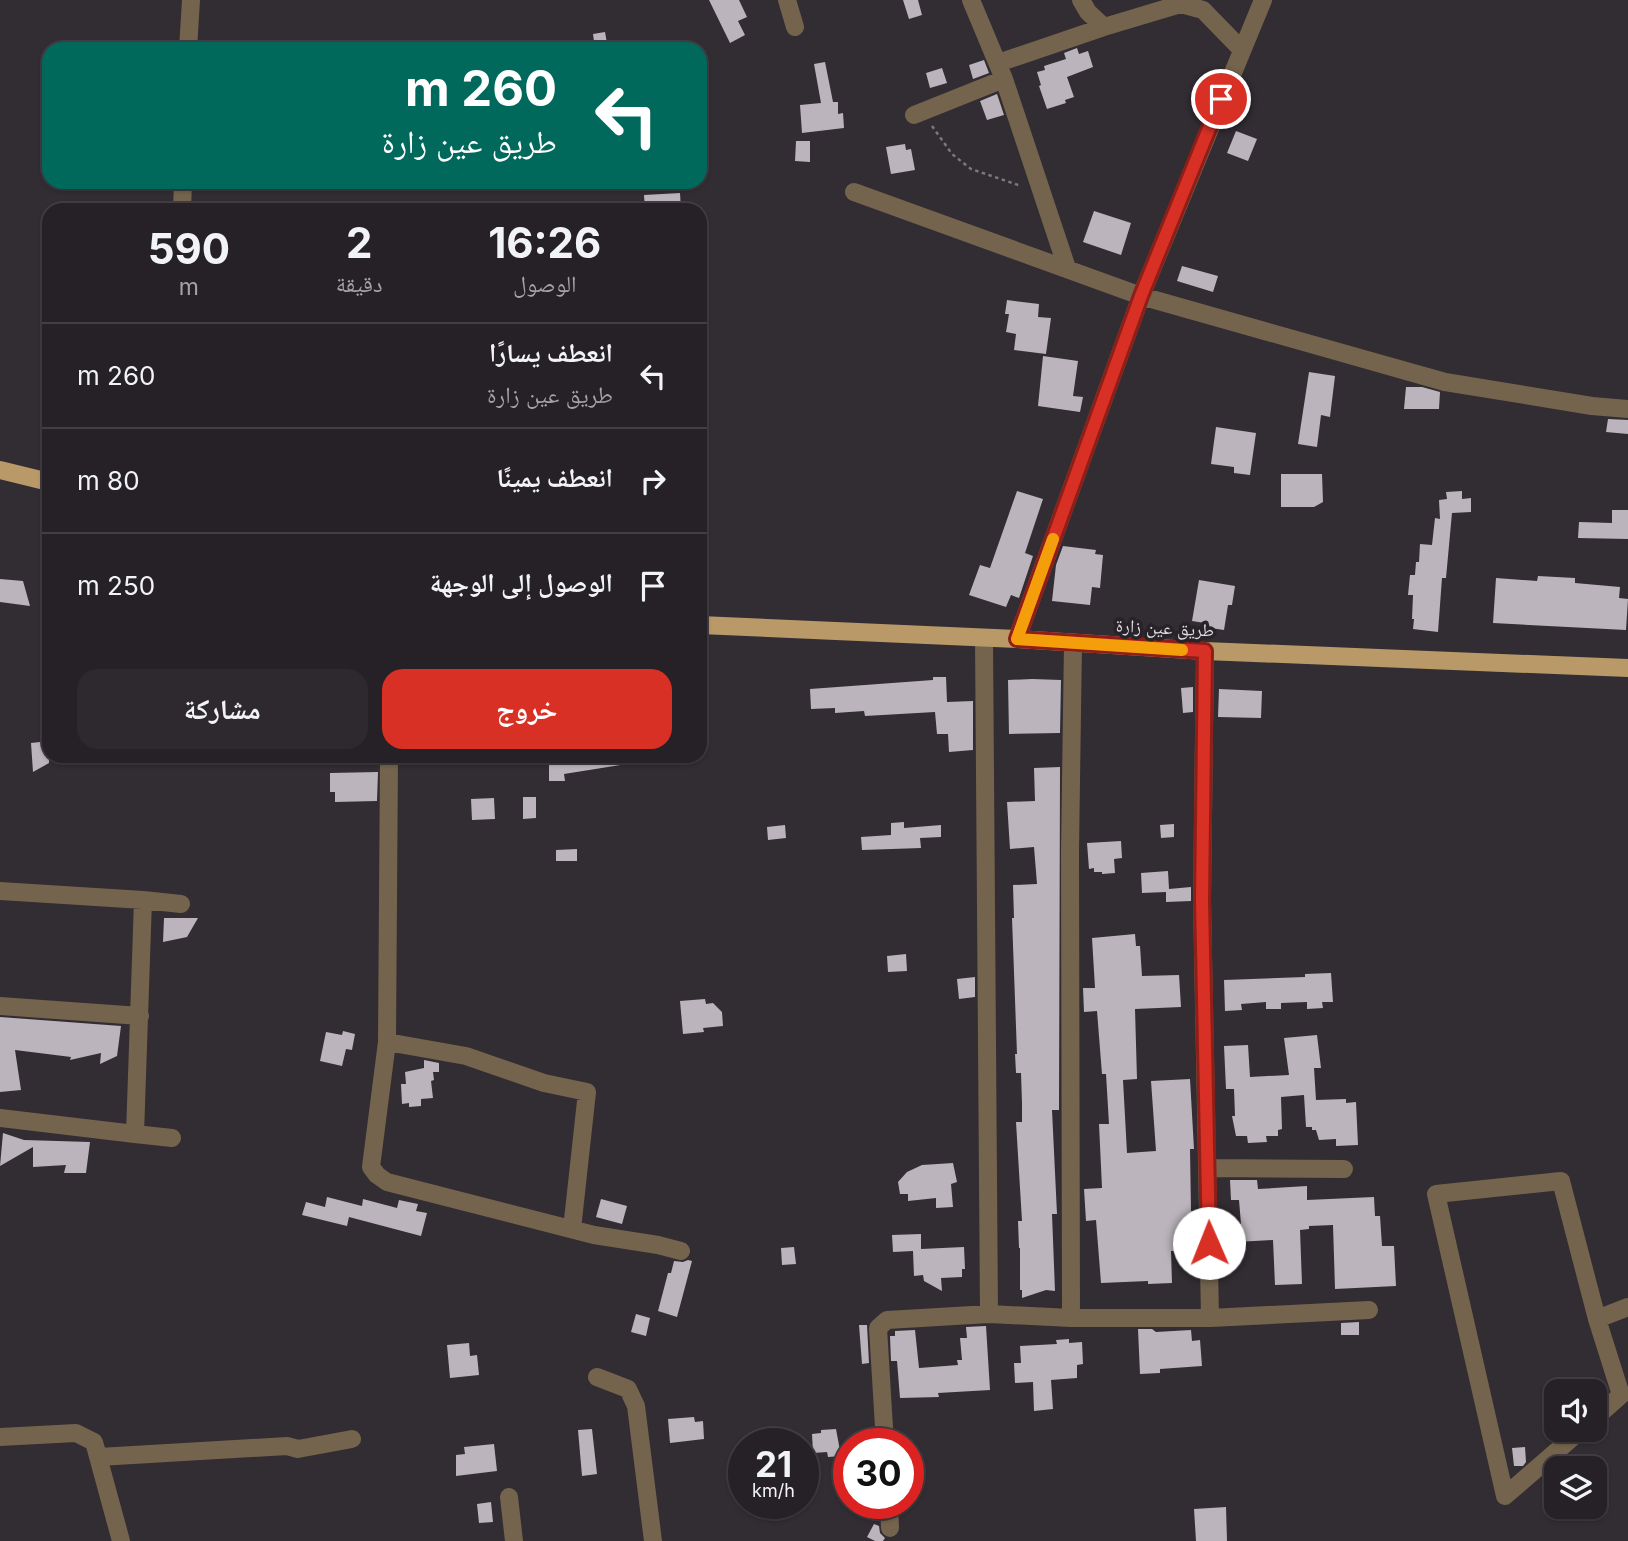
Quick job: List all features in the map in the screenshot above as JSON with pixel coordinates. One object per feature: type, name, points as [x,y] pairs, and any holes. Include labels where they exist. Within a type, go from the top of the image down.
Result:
[{"type":"main road","points":[[0,470],[42,480]]},
{"type":"main road","name":"طريق عين زارة","points":[[707,625],[1017,639],[1205,651],[1628,668]]},
{"type":"street","points":[[188,42],[191,0]]},
{"type":"street","points":[[787,0],[795,27]]},
{"type":"street","points":[[971,0],[1001,71],[1067,268]]},
{"type":"street","points":[[1081,0],[1088,12],[1104,27]]},
{"type":"street","points":[[1017,639],[1141,296],[1263,0]]},
{"type":"street","points":[[918,113],[1001,71],[1104,27],[1181,4],[1203,10],[1241,49]]},
{"type":"street","points":[[854,192],[1141,296],[1445,382],[1592,406],[1628,409]]},
{"type":"street","points":[[984,639],[989,1314]]},
{"type":"street","points":[[1070,1318],[1073,643]]},
{"type":"street","points":[[1205,651],[1202,901],[1210,1318]]},
{"type":"street","points":[[389,763],[387,1042],[371,1167],[387,1182],[572,1229],[681,1251]]},
{"type":"street","points":[[0,891],[181,904]]},
{"type":"street","points":[[135,1134],[143,900]]},
{"type":"street","points":[[0,1006],[140,1016]]},
{"type":"street","points":[[387,1042],[466,1056],[544,1083],[587,1092],[572,1229]]},
{"type":"street","points":[[0,1118],[172,1138]]},
{"type":"street","points":[[1208,1168],[1345,1169]]},
{"type":"street","points":[[1567,1442],[1505,1496],[1436,1194],[1561,1181],[1597,1319],[1622,1395],[1607,1408]]},
{"type":"street","points":[[1597,1319],[1628,1307]]},
{"type":"street","points":[[884,1428],[878,1333],[881,1323],[887,1320],[989,1314],[1070,1318],[1210,1318],[1369,1310]]},
{"type":"street","points":[[597,1377],[628,1389],[636,1406],[653,1541]]},
{"type":"street","points":[[0,1437],[76,1433],[94,1442],[121,1541]]},
{"type":"street","points":[[99,1457],[287,1446],[298,1449],[352,1439]]},
{"type":"street","points":[[509,1497],[513,1541]]},
{"type":"street","points":[[890,1519],[890,1528]]},
{"type":"path","points":[[918,113],[952,154],[971,169],[1014,183],[1043,197]]},
{"type":"building","points":[[709,0],[739,0],[747,17],[738,21],[745,35],[730,43]]},
{"type":"building","points":[[903,0],[918,0],[922,15],[909,19]]},
{"type":"building","points":[[605,32],[607,42],[594,42],[593,34]]},
{"type":"building","points":[[1077,48],[1079,54],[1088,51],[1093,67],[1067,77],[1074,97],[1065,100],[1066,103],[1047,109],[1037,72],[1045,70],[1044,66],[1066,59],[1064,53]]},
{"type":"building","points":[[984,60],[989,73],[973,79],[969,65]]},
{"type":"building","points":[[825,62],[833,102],[838,102],[838,114],[843,113],[844,128],[802,133],[800,105],[821,103],[814,64]]},
{"type":"building","points":[[942,68],[947,83],[930,88],[926,73]]},
{"type":"building","points":[[997,94],[1004,115],[987,120],[980,101]]},
{"type":"building","points":[[1236,131],[1257,139],[1248,161],[1227,153]]},
{"type":"building","points":[[796,141],[810,141],[810,162],[795,161]]},
{"type":"building","points":[[905,144],[906,150],[911,149],[915,170],[891,174],[886,147]]},
{"type":"building","points":[[680,193],[681,203],[645,203],[644,195]]},
{"type":"building","points":[[1094,211],[1131,223],[1121,255],[1083,242]]},
{"type":"building","points":[[1182,266],[1218,276],[1213,292],[1177,281]]},
{"type":"building","points":[[1007,300],[1039,304],[1038,317],[1051,318],[1046,354],[1014,350],[1016,334],[1006,332],[1009,314],[1005,314]]},
{"type":"building","points":[[1043,356],[1078,361],[1073,396],[1083,397],[1080,412],[1038,406]]},
{"type":"building","points":[[1309,372],[1335,376],[1330,417],[1321,415],[1317,447],[1298,444]]},
{"type":"building","points":[[1406,387],[1422,387],[1440,392],[1439,409],[1404,409]]},
{"type":"building","points":[[1608,419],[1628,420],[1628,434],[1606,432]]},
{"type":"building","points":[[1216,427],[1256,433],[1250,475],[1234,473],[1234,467],[1211,464]]},
{"type":"building","points":[[1281,474],[1322,474],[1323,502],[1314,507],[1281,507]]},
{"type":"building","points":[[1017,491],[1043,499],[1025,553],[1033,556],[1019,598],[1011,595],[1006,607],[969,595],[980,565],[990,568]]},
{"type":"building","points":[[1462,491],[1462,499],[1471,498],[1471,512],[1452,513],[1446,578],[1442,578],[1438,632],[1413,629],[1413,595],[1408,595],[1410,575],[1415,575],[1416,562],[1419,562],[1420,544],[1432,545],[1435,518],[1440,519],[1439,500],[1447,499],[1446,492]]},
{"type":"building","points":[[1612,510],[1628,510],[1628,539],[1578,538],[1579,522],[1612,523]]},
{"type":"building","points":[[1063,546],[1096,550],[1095,554],[1103,555],[1100,588],[1092,587],[1090,605],[1052,601],[1056,565]]},
{"type":"building","points":[[1538,576],[1575,578],[1575,583],[1620,587],[1619,598],[1628,599],[1626,630],[1493,623],[1496,578],[1537,581]]},
{"type":"building","points":[[0,579],[23,581],[30,606],[0,602]]},
{"type":"building","points":[[1199,580],[1235,586],[1232,605],[1228,605],[1224,630],[1204,627],[1205,623],[1192,621]]},
{"type":"building","points":[[933,677],[946,677],[947,702],[973,701],[973,750],[949,752],[948,734],[937,734],[935,712],[865,716],[864,711],[835,713],[835,708],[811,709],[810,689],[933,680]]},
{"type":"building","points":[[1008,680],[1061,680],[1060,733],[1009,734]]},
{"type":"building","points":[[1193,687],[1193,712],[1183,713],[1181,688]]},
{"type":"building","points":[[1219,689],[1262,691],[1261,718],[1218,717]]},
{"type":"building","points":[[42,742],[42,763],[49,763],[33,772],[31,743]]},
{"type":"building","points":[[549,763],[633,763],[564,774],[565,781],[549,781]]},
{"type":"building","points":[[1060,767],[1059,1110],[1052,1110],[1057,1214],[1052,1214],[1055,1291],[1046,1290],[1022,1298],[1018,1221],[1022,1221],[1016,1122],[1022,1122],[1022,1103],[1021,1073],[1016,1073],[1015,1054],[1013,885],[1037,884],[1034,847],[1010,849],[1007,802],[1035,801],[1034,768]]},
{"type":"building","points":[[378,772],[377,801],[335,802],[335,792],[330,792],[330,773]]},
{"type":"building","points":[[523,797],[536,797],[536,818],[523,819]]},
{"type":"building","points":[[494,798],[495,819],[472,820],[471,799]]},
{"type":"building","points":[[904,822],[904,828],[941,825],[941,837],[920,838],[921,848],[862,850],[861,837],[891,835],[891,823]]},
{"type":"building","points":[[1174,824],[1174,837],[1161,838],[1160,825]]},
{"type":"building","points":[[785,825],[786,838],[768,840],[767,827]]},
{"type":"building","points":[[1121,841],[1122,858],[1114,859],[1115,873],[1102,874],[1094,872],[1094,868],[1089,869],[1087,843]]},
{"type":"building","points":[[577,849],[577,861],[556,861],[556,850]]},
{"type":"building","points":[[1168,871],[1169,889],[1191,887],[1191,901],[1166,902],[1166,892],[1142,893],[1141,873]]},
{"type":"building","points":[[164,918],[198,918],[187,937],[163,942]]},
{"type":"building","points":[[1135,934],[1136,946],[1140,946],[1142,976],[1179,975],[1181,1007],[1135,1009],[1137,1079],[1123,1080],[1127,1153],[1156,1151],[1151,1081],[1190,1079],[1194,1149],[1190,1149],[1191,1211],[1196,1211],[1197,1250],[1171,1251],[1172,1283],[1101,1283],[1096,1220],[1086,1221],[1084,1189],[1102,1188],[1099,1124],[1109,1124],[1106,1074],[1102,1074],[1097,1011],[1084,1012],[1083,988],[1095,988],[1092,938]]},
{"type":"building","points":[[906,954],[907,971],[888,972],[887,956]]},
{"type":"building","points":[[1331,973],[1333,1002],[1322,1002],[1323,1008],[1307,1009],[1307,1002],[1281,1003],[1281,1009],[1266,1009],[1266,1002],[1241,1004],[1242,1010],[1225,1011],[1224,980],[1305,977],[1305,974]]},
{"type":"building","points":[[975,977],[975,997],[959,999],[957,979]]},
{"type":"building","points":[[705,999],[706,1004],[713,1003],[722,1012],[723,1026],[703,1028],[704,1032],[683,1034],[680,1001]]},
{"type":"building","points":[[0,1017],[121,1026],[117,1056],[100,1064],[101,1053],[70,1060],[71,1057],[15,1050],[21,1090],[0,1092]]},
{"type":"building","points":[[343,1031],[355,1034],[352,1050],[346,1049],[342,1066],[320,1061],[326,1032],[342,1035]]},
{"type":"building","points":[[1317,1035],[1321,1068],[1314,1068],[1316,1100],[1346,1099],[1346,1103],[1356,1102],[1358,1145],[1336,1146],[1336,1139],[1319,1140],[1316,1130],[1306,1127],[1304,1095],[1281,1097],[1282,1129],[1278,1130],[1278,1136],[1266,1136],[1267,1142],[1248,1143],[1247,1136],[1236,1136],[1232,1116],[1235,1116],[1234,1089],[1226,1089],[1224,1046],[1248,1045],[1250,1077],[1289,1075],[1284,1038]]},
{"type":"building","points":[[424,1060],[439,1063],[439,1072],[433,1072],[434,1080],[431,1081],[433,1098],[421,1099],[421,1106],[409,1107],[409,1103],[402,1104],[401,1084],[406,1084],[405,1072],[424,1068]]},
{"type":"building","points":[[3,1133],[24,1140],[90,1142],[86,1173],[64,1173],[66,1165],[33,1167],[33,1147],[0,1166]]},
{"type":"building","points":[[953,1163],[957,1182],[951,1184],[953,1207],[936,1208],[936,1198],[908,1201],[908,1194],[900,1194],[898,1182],[907,1172],[922,1165]]},
{"type":"building","points":[[1230,1180],[1257,1180],[1258,1189],[1307,1186],[1307,1200],[1374,1197],[1375,1216],[1380,1216],[1382,1246],[1394,1246],[1396,1286],[1335,1289],[1333,1225],[1309,1226],[1309,1229],[1300,1230],[1302,1284],[1275,1285],[1273,1240],[1236,1242],[1235,1224],[1241,1224],[1239,1200],[1231,1200]]},
{"type":"building","points":[[327,1197],[362,1206],[363,1199],[397,1208],[399,1200],[418,1204],[416,1211],[427,1213],[421,1236],[349,1217],[347,1226],[302,1215],[306,1202],[325,1207]]},
{"type":"building","points":[[601,1199],[627,1206],[622,1224],[596,1217]]},
{"type":"building","points":[[921,1234],[921,1249],[964,1247],[965,1269],[962,1269],[962,1277],[941,1278],[942,1291],[924,1281],[923,1275],[914,1276],[913,1251],[893,1252],[892,1235]]},
{"type":"building","points":[[794,1247],[796,1264],[782,1265],[781,1248]]},
{"type":"building","points":[[674,1261],[692,1261],[677,1317],[658,1311]]},
{"type":"building","points":[[636,1314],[650,1318],[646,1336],[631,1332]]},
{"type":"building","points":[[1359,1322],[1359,1335],[1341,1335],[1341,1323]]},
{"type":"building","points":[[859,1325],[867,1325],[869,1363],[862,1364]]},
{"type":"building","points":[[986,1326],[990,1390],[938,1393],[939,1397],[900,1398],[897,1361],[891,1361],[890,1336],[895,1336],[895,1331],[915,1330],[919,1368],[958,1365],[957,1360],[962,1360],[960,1338],[967,1338],[966,1327]]},
{"type":"building","points":[[1138,1329],[1152,1329],[1156,1332],[1191,1330],[1192,1341],[1200,1340],[1202,1366],[1160,1369],[1160,1373],[1140,1374]]},
{"type":"building","points":[[1069,1339],[1069,1343],[1082,1342],[1083,1364],[1077,1365],[1077,1378],[1051,1380],[1053,1409],[1034,1411],[1033,1382],[1015,1383],[1014,1363],[1021,1363],[1020,1346],[1057,1344],[1056,1340]]},
{"type":"building","points":[[469,1343],[470,1356],[477,1355],[479,1375],[450,1378],[447,1345]]},
{"type":"building","points":[[694,1417],[695,1422],[703,1421],[704,1439],[670,1443],[668,1419]]},
{"type":"building","points":[[592,1429],[597,1474],[582,1476],[578,1430]]},
{"type":"building","points":[[833,1429],[833,1457],[828,1457],[827,1452],[819,1453],[821,1430]]},
{"type":"building","points":[[494,1444],[497,1471],[456,1476],[456,1455],[465,1454],[464,1447]]},
{"type":"building","points":[[1525,1447],[1526,1462],[1523,1466],[1514,1466],[1512,1448]]},
{"type":"building","points":[[491,1502],[493,1522],[479,1523],[477,1504]]},
{"type":"building","points":[[1226,1507],[1227,1541],[1196,1541],[1194,1509]]},
{"type":"building","points":[[874,1524],[879,1526],[880,1533],[885,1538],[883,1541],[867,1537]]},
{"type":"slow traffic","points":[[1053,539],[1017,639],[1182,650]]},
{"type":"route","points":[[1209,1243],[1202,901],[1205,651],[1017,639],[1141,296],[1221,99]]}]
